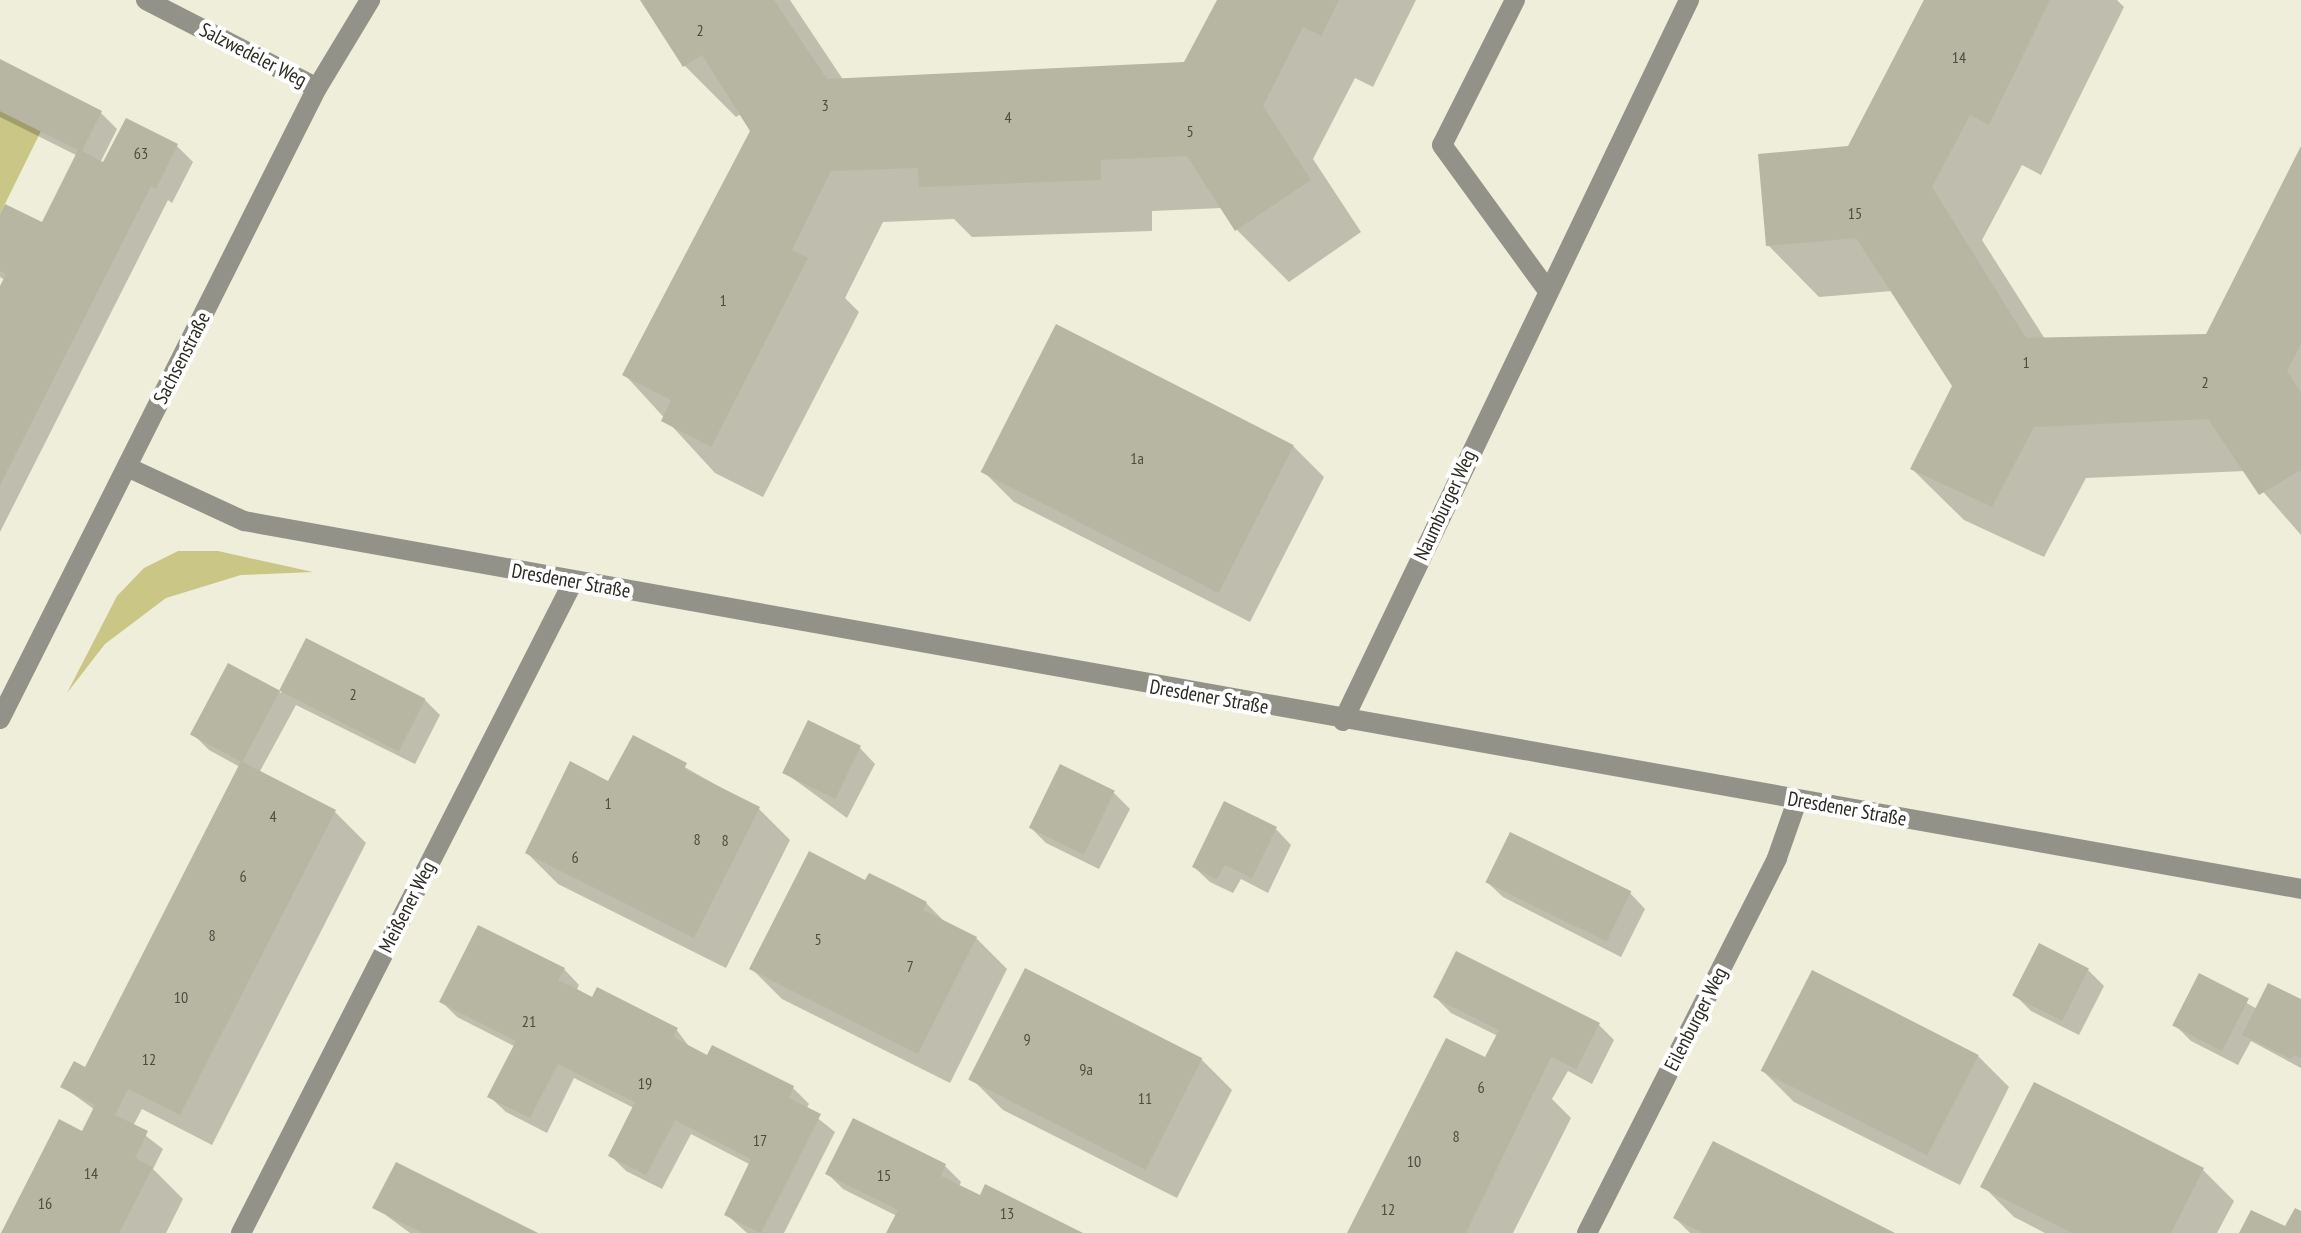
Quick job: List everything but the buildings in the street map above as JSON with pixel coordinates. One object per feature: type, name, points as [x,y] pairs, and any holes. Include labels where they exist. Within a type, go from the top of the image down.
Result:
[{"type":"street","name":"Salzwedeler Weg","points":[[146,0],[317,88]]},
{"type":"street","name":"Sachsenstraße","points":[[0,719],[317,88],[370,0]]},
{"type":"street","points":[[1515,0],[1442,145],[1546,288]]},
{"type":"street","name":"Naumburger Weg","points":[[1343,721],[1546,288],[1689,0]]},
{"type":"street","name":"Dresdener Straße","points":[[127,467],[244,521],[1343,721],[2301,889]]},
{"type":"street","name":"Meißener Weg","points":[[241,1233],[573,582]]},
{"type":"street","name":"Eilenburger Weg","points":[[1587,1233],[1777,858],[1797,801]]},
{"type":"shaded area","points":[[0,111],[41,131],[0,214]]},
{"type":"shaded area","points":[[178,551],[218,551],[313,572],[241,575],[166,598],[105,644],[67,693],[117,596],[144,568]]}]
